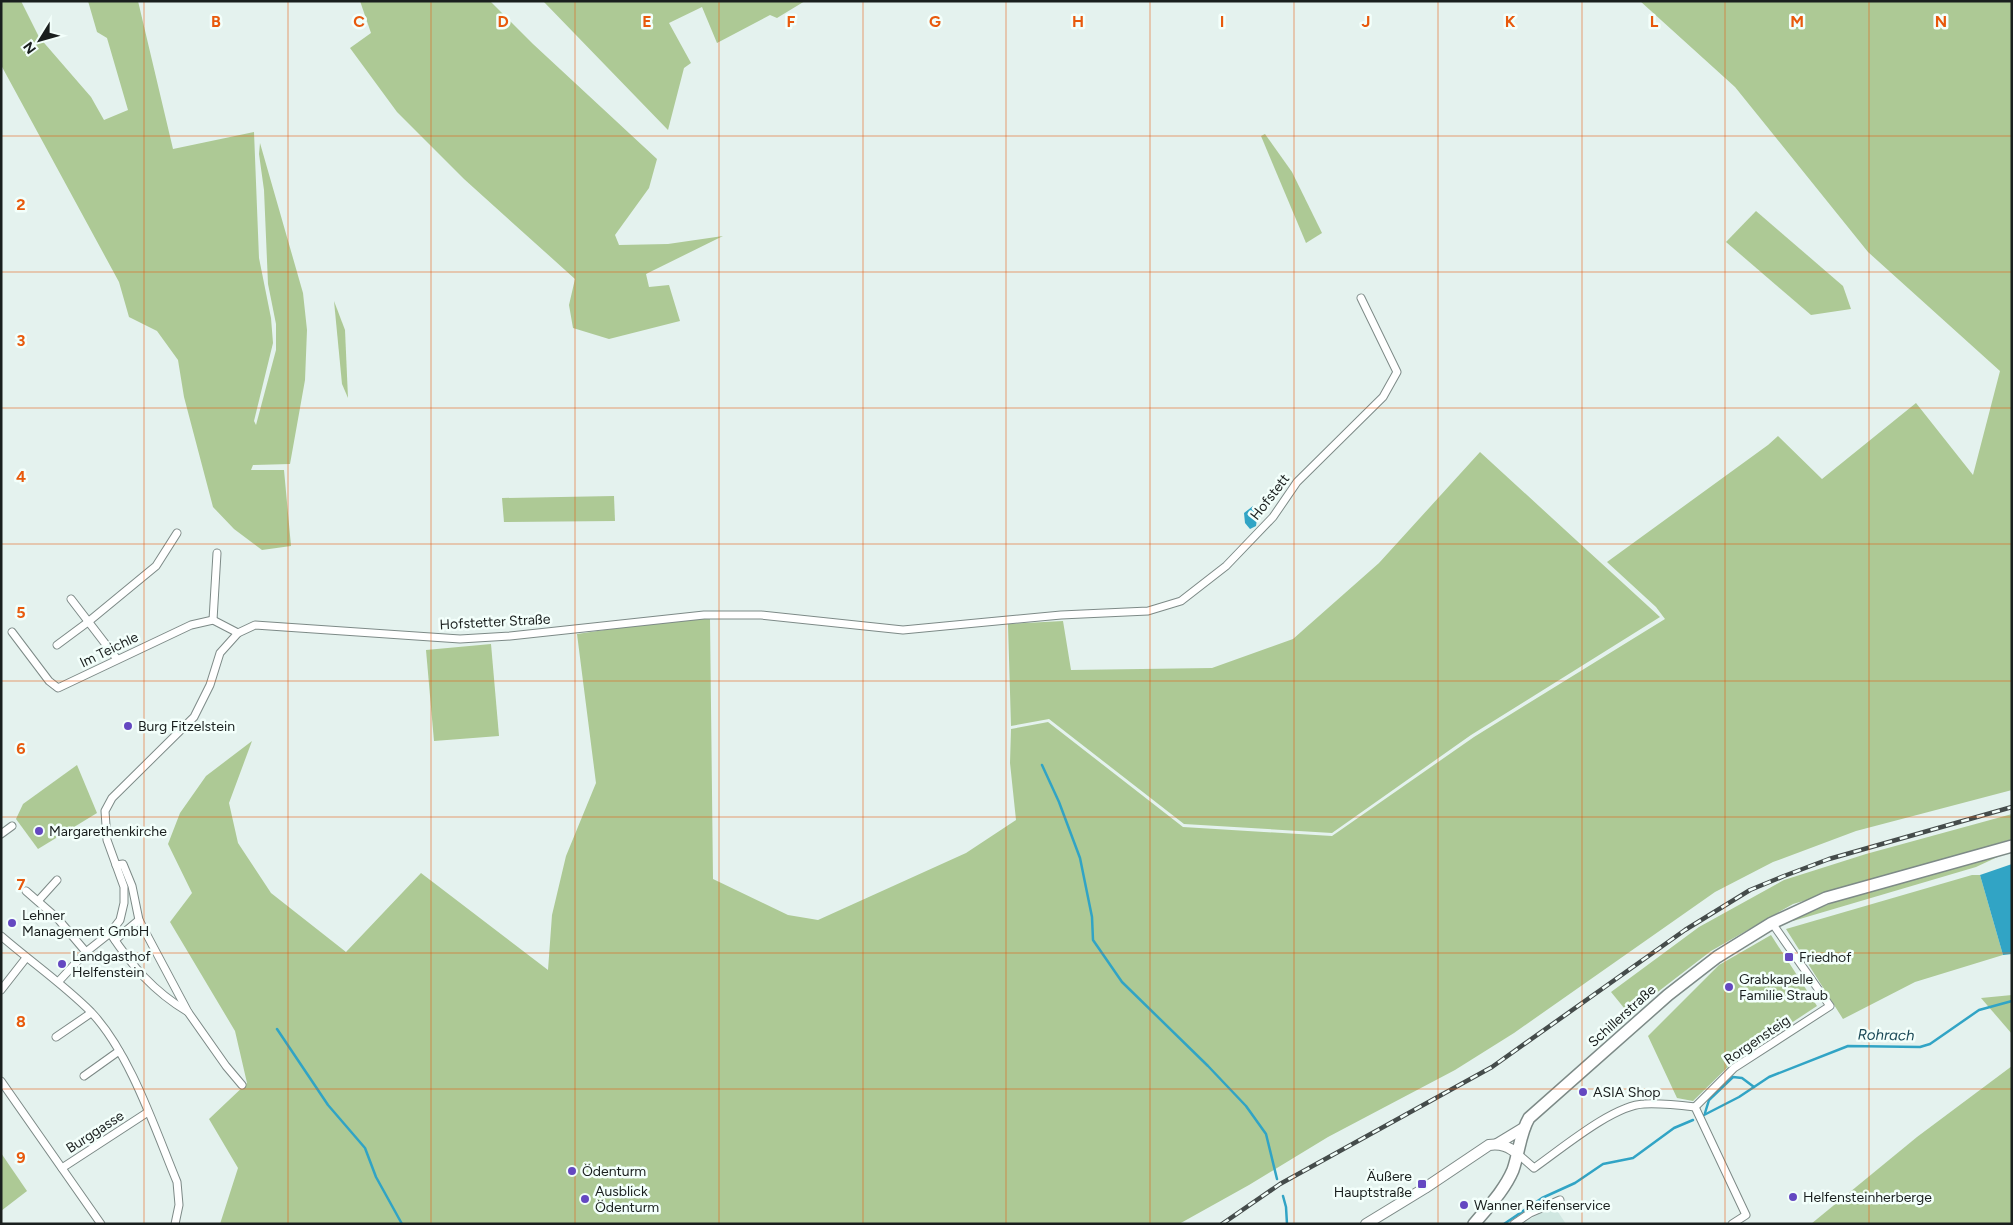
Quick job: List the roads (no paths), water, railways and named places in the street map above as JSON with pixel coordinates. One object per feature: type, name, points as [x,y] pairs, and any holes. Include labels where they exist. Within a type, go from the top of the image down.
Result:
[{"type":"main road","name":"Schillerstraße","points":[[1474,1224],[1504,1186],[1512,1171],[1529,1118],[1580,1075],[1668,995],[1717,957],[1826,898],[2012,846]]},
{"type":"street","name":"Hofstett","points":[[1061,615],[1148,610],[1181,601],[1226,566],[1273,517],[1297,482],[1383,398],[1397,372],[1361,298]]},
{"type":"street","points":[[57,645],[156,566],[177,533]]},
{"type":"street","points":[[217,552],[213,620],[238,633]]},
{"type":"street","points":[[71,599],[117,659]]},
{"type":"street","name":"Hofstetter Straße","points":[[110,933],[120,920],[124,903],[124,887],[107,840],[105,811],[112,798],[194,717],[210,685],[220,653],[238,633],[255,625],[460,639],[510,636],[704,615],[761,615],[903,630],[1061,615]]},
{"type":"street","name":"Im Teichle","points":[[12,632],[49,681],[58,688],[191,625],[213,620]]},
{"type":"street","points":[[1,834],[12,826]]},
{"type":"street","points":[[116,865],[123,864],[126,870],[132,886],[139,920],[188,1012],[226,1066],[242,1085]]},
{"type":"street","points":[[38,901],[57,880]]},
{"type":"street","points":[[26,891],[58,919],[86,952]]},
{"type":"street","points":[[115,940],[139,920]]},
{"type":"street","name":"Rorgensteig","points":[[1695,1107],[1734,1068],[1830,1006],[1774,926]]},
{"type":"street","points":[[59,981],[86,952],[110,933],[139,973],[167,999],[188,1012]]},
{"type":"street","points":[[1,936],[26,958],[59,981],[91,1013],[119,1050],[148,1112],[177,1182],[179,1205],[175,1224]]},
{"type":"street","points":[[1,990],[26,958]]},
{"type":"street","points":[[56,1037],[91,1013]]},
{"type":"street","points":[[84,1076],[119,1050]]},
{"type":"street","points":[[1,1080],[62,1168]]},
{"type":"street","points":[[1366,1224],[1425,1188],[1489,1145],[1497,1144],[1510,1147],[1534,1168],[1607,1118],[1628,1108],[1643,1104],[1695,1107],[1746,1215],[1732,1224]]},
{"type":"street","name":"Burggasse","points":[[101,1224],[62,1168],[148,1112]]},
{"type":"street","points":[[1497,1144],[1525,1127]]},
{"type":"street","points":[[1514,1224],[1530,1213],[1560,1200]]},
{"type":"water","points":[[1253,506],[1262,506],[1265,514],[1257,519],[1256,526],[1250,529],[1245,523],[1244,513]]},
{"type":"water","points":[[2012,864],[2012,954],[2003,955],[1980,875]]},
{"type":"waterway","points":[[1042,765],[1059,802],[1080,858],[1092,917],[1093,940],[1122,982],[1246,1106],[1266,1134],[1277,1179]]},
{"type":"waterway","name":"Rohrach","points":[[1704,1115],[1739,1097],[1769,1077],[1848,1046],[1920,1047],[1930,1044],[1979,1010],[2012,1001]]},
{"type":"waterway","points":[[277,1029],[328,1105],[365,1148],[376,1177],[402,1224]]},
{"type":"waterway","points":[[1705,1113],[1709,1100],[1733,1077],[1742,1078],[1754,1087]]},
{"type":"waterway","name":"Rohrach","points":[[1504,1224],[1542,1198],[1575,1183],[1603,1164],[1633,1158],[1674,1128],[1693,1120]]},
{"type":"waterway","points":[[1283,1196],[1287,1224]]},
{"type":"railway","points":[[1222,1224],[1280,1184],[1492,1067],[1685,930],[1750,890],[1829,859],[2012,807]]},
{"type":"place","name":"Burg Fitzelstein","points":[[128,726]]},
{"type":"place","name":"Margarethenkirche","points":[[39,831]]},
{"type":"place","name":"Lehner Management GmbH","points":[[12,923]]},
{"type":"place","name":"Friedhof","points":[[1789,957]]},
{"type":"place","name":"Landgasthof Helfenstein","points":[[62,964]]},
{"type":"place","name":"Grabkapelle Familie Straub","points":[[1729,987]]},
{"type":"place","name":"ASIA Shop","points":[[1583,1092]]},
{"type":"place","name":"Ödenturm","points":[[572,1171]]},
{"type":"place","name":"Äußere Hauptstraße","points":[[1422,1184]]},
{"type":"place","name":"Helfensteinherberge","points":[[1793,1197]]},
{"type":"place","name":"Ausblick Ödenturm","points":[[585,1199]]},
{"type":"place","name":"Wanner Reifenservice","points":[[1464,1205]]}]
